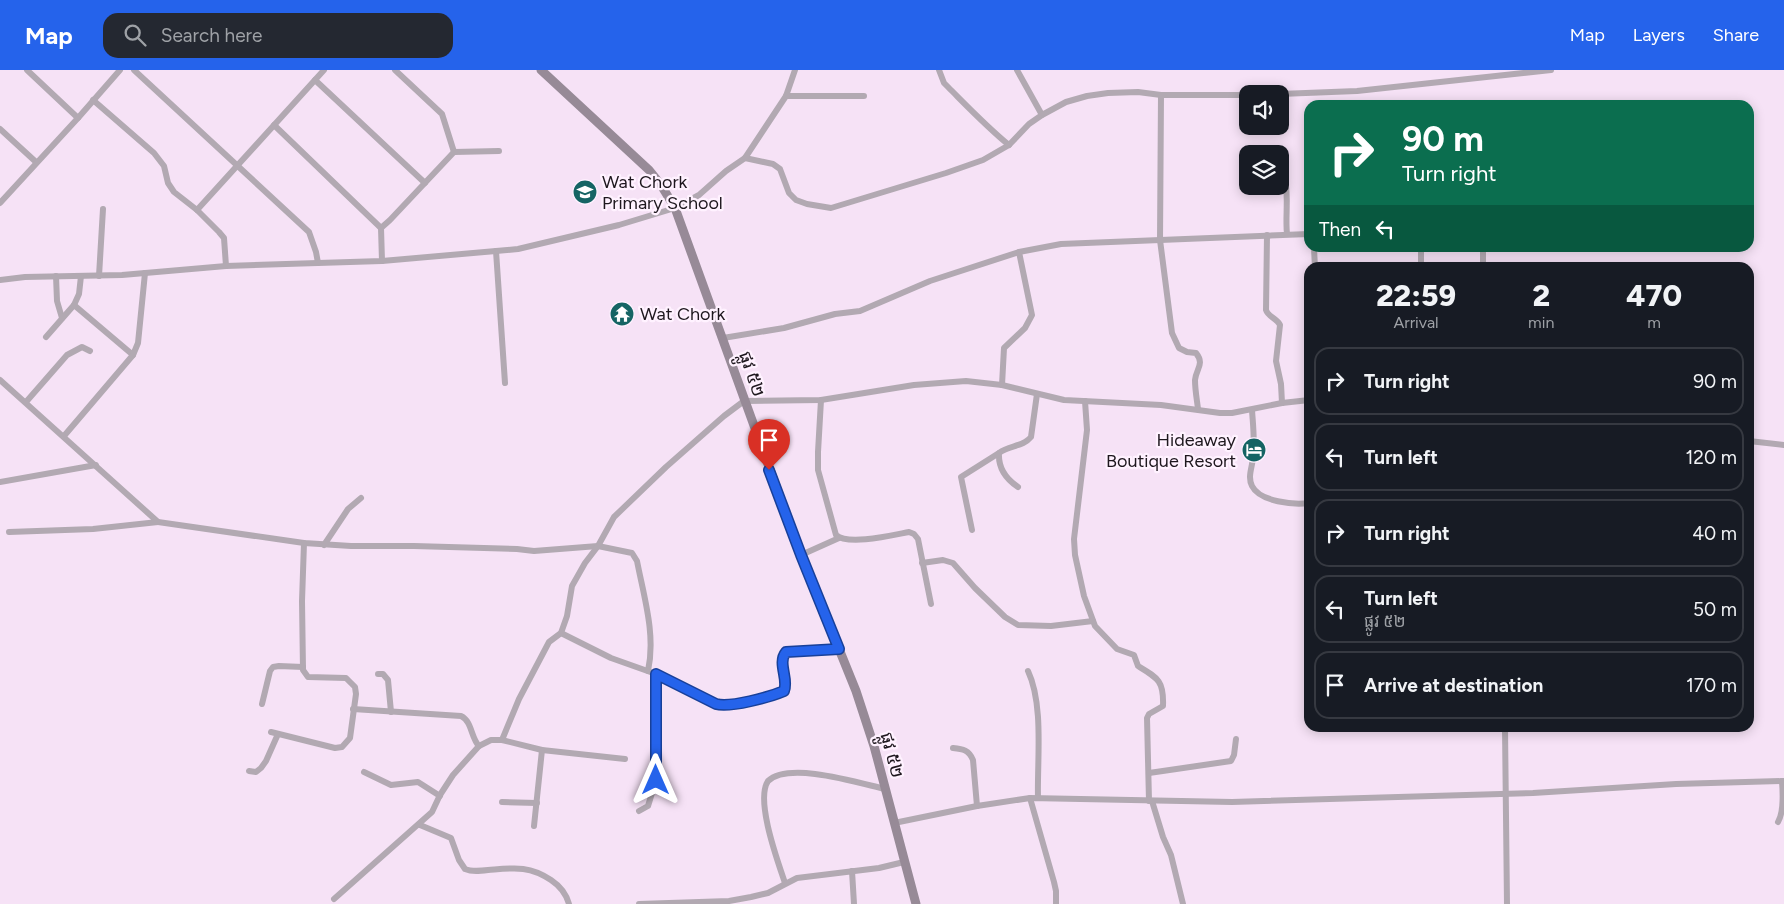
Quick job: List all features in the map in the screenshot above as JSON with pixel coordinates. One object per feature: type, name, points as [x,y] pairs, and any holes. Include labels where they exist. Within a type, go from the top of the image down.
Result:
[{"type":"street","points":[[27,70],[78,118]]},
{"type":"street","points":[[0,203],[120,70]]},
{"type":"street","points":[[134,70],[309,232],[318,263]]},
{"type":"street","points":[[197,210],[324,70]]},
{"type":"street","points":[[395,70],[442,114],[454,152]]},
{"type":"street","name":"ផ្លូវ ៥២","points":[[541,70],[649,170],[675,208],[801,555],[856,691],[874,746],[916,904]]},
{"type":"street","points":[[0,280],[25,277],[99,276],[226,266],[382,261],[496,252],[518,250],[619,225],[675,208],[699,195],[726,171],[746,158],[786,96],[795,70]]},
{"type":"street","points":[[939,70],[944,83],[989,129],[1009,145]]},
{"type":"street","points":[[1016,70],[1042,115]]},
{"type":"street","points":[[1289,94],[1357,91],[1551,70]]},
{"type":"street","points":[[314,80],[425,183]]},
{"type":"street","points":[[746,158],[777,166],[780,168],[789,193],[796,200],[827,208],[842,205],[983,160],[1009,145],[1029,124],[1042,115],[1066,102],[1086,96],[1138,92],[1161,95],[1239,95]]},
{"type":"street","points":[[1161,95],[1160,240],[1172,333],[1179,348],[1196,354],[1200,358],[1201,366],[1195,381],[1198,409]]},
{"type":"street","points":[[786,96],[864,96]]},
{"type":"street","points":[[93,100],[154,153],[164,166],[168,182],[174,192],[197,210],[220,232],[224,238],[226,266]]},
{"type":"street","points":[[274,125],[381,228],[382,261]]},
{"type":"street","points":[[0,129],[36,162]]},
{"type":"street","points":[[381,228],[454,152],[499,150]]},
{"type":"street","points":[[1287,195],[1285,221],[1287,234]]},
{"type":"street","points":[[99,276],[103,209]]},
{"type":"street","points":[[722,338],[791,327],[835,314],[860,310],[930,281],[1019,252],[1061,244],[1304,234]]},
{"type":"street","points":[[1267,235],[1266,310],[1280,325],[1276,361],[1282,384],[1282,403]]},
{"type":"street","points":[[496,252],[505,382]]},
{"type":"street","points":[[1002,385],[1004,348],[1025,328],[1032,315],[1019,252]]},
{"type":"street","points":[[64,436],[133,355],[138,343],[145,273]]},
{"type":"street","points":[[56,276],[57,301],[62,318]]},
{"type":"street","points":[[46,337],[74,305],[79,294],[81,276]]},
{"type":"street","points":[[74,305],[133,355]]},
{"type":"street","points":[[26,402],[67,355],[82,347],[90,351]]},
{"type":"street","points":[[0,380],[158,522]]},
{"type":"street","points":[[502,740],[519,699],[549,642],[560,633],[567,616],[572,586],[584,563],[598,546],[614,517],[673,460],[724,416],[744,402],[821,400],[914,385],[966,381],[1002,385],[1064,400],[1161,405],[1220,413],[1252,410],[1282,403],[1304,401]]},
{"type":"street","points":[[972,530],[961,477],[1009,447],[1027,442],[1031,437],[1037,394]]},
{"type":"street","points":[[821,400],[818,470],[832,519],[833,530],[839,538]]},
{"type":"street","points":[[1085,400],[1088,430],[1074,547],[1084,596],[1098,631],[1117,649],[1134,655],[1138,666],[1156,677],[1161,686],[1162,706],[1149,714],[1147,718],[1150,801],[1172,856],[1183,904]]},
{"type":"street","points":[[1252,410],[1254,457],[1250,474],[1253,487],[1268,499],[1298,505],[1304,504]]},
{"type":"street","points":[[1754,441],[1784,445]]},
{"type":"street","points":[[999,454],[1001,468],[1005,475],[1018,487]]},
{"type":"street","points":[[0,482],[96,465]]},
{"type":"street","points":[[324,545],[348,509],[361,498]]},
{"type":"street","points":[[9,532],[86,529],[158,522],[324,545],[414,546],[534,551],[598,546],[632,554],[636,557],[651,642],[648,671]]},
{"type":"street","points":[[801,555],[839,538],[880,537],[909,532],[916,536],[931,604]]},
{"type":"street","points":[[249,771],[256,772],[261,768],[274,733],[335,748],[342,747],[350,738],[356,694],[355,686],[346,678],[308,677],[303,667],[302,601],[304,543]]},
{"type":"street","points":[[922,563],[943,560],[953,563],[1005,617],[1018,625],[1051,626],[1093,621]]},
{"type":"street","points":[[560,633],[611,658],[656,674],[716,704],[728,705],[768,697],[784,691],[786,685],[782,661],[786,652],[839,649]]},
{"type":"street","points":[[262,704],[272,667],[303,667]]},
{"type":"street","points":[[1028,671],[1034,686],[1040,735],[1037,761],[1038,798]]},
{"type":"street","points":[[378,674],[383,674],[388,680],[391,712]]},
{"type":"street","points":[[639,811],[648,806],[656,780],[656,674]]},
{"type":"street","points":[[353,709],[465,717],[479,746]]},
{"type":"street","points":[[1505,732],[1507,904]]},
{"type":"street","points":[[1149,772],[1231,761],[1234,755],[1236,739]]},
{"type":"street","points":[[334,899],[432,812],[453,775],[479,746],[491,740],[502,740],[542,750],[625,759]]},
{"type":"street","points":[[953,748],[966,750],[973,760],[977,806]]},
{"type":"street","points":[[534,826],[542,750]]},
{"type":"street","points":[[364,772],[391,785],[418,782],[440,796]]},
{"type":"street","points":[[785,883],[767,822],[765,790],[768,781],[776,776],[810,772],[885,789]]},
{"type":"street","points":[[894,823],[977,806],[1030,798],[1232,802],[1507,794],[1676,784],[1783,781],[1784,809],[1783,816],[1778,822]]},
{"type":"street","points":[[1030,798],[1056,890],[1056,904]]},
{"type":"street","points":[[502,802],[537,803]]},
{"type":"street","points":[[420,824],[451,838],[459,860],[465,869],[474,871],[519,867],[536,871],[553,881],[562,890],[567,896],[568,904]]},
{"type":"street","points":[[639,904],[729,901],[768,893],[797,878],[904,862]]},
{"type":"street","points":[[852,871],[854,904]]},
{"type":"place","name":"Wat Chork Primary School","points":[[585,192]]},
{"type":"place","name":"Wat Chork","points":[[622,314]]},
{"type":"place","name":"Hideaway Boutique Resort","points":[[1254,450]]},
{"type":"route","points":[[656,780],[656,674],[716,704],[728,705],[768,697],[784,691],[786,685],[782,661],[786,652],[839,649],[769,470]]}]
